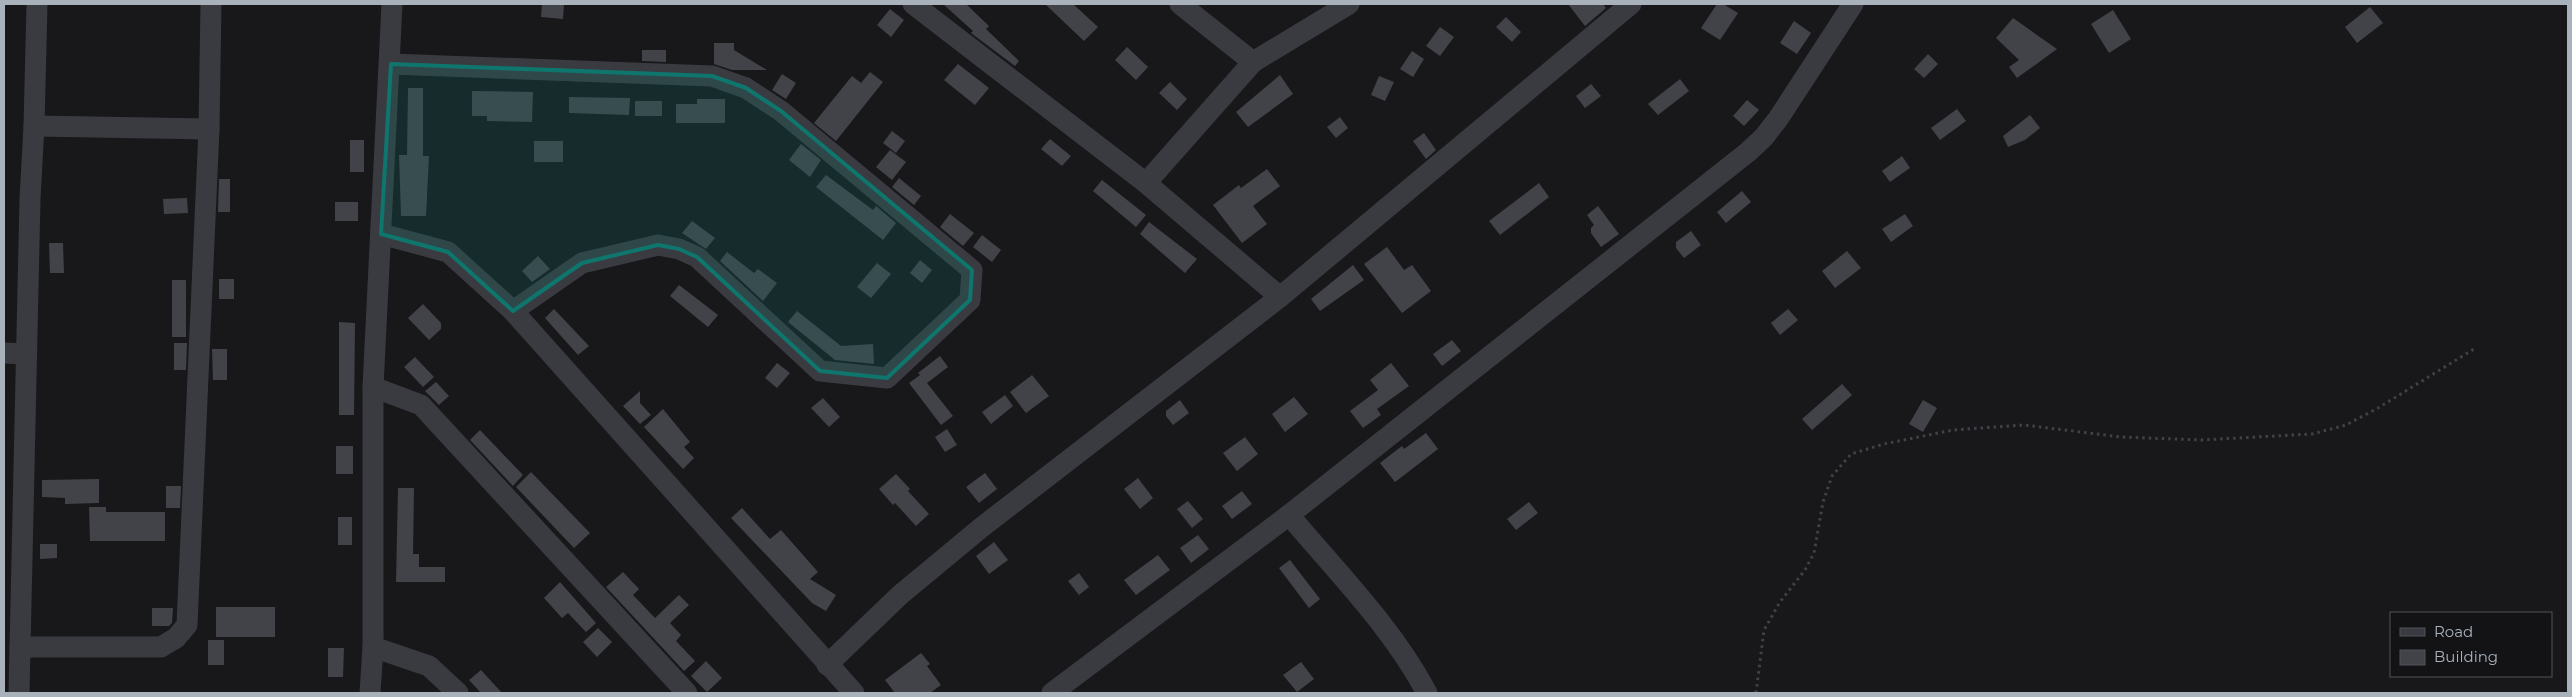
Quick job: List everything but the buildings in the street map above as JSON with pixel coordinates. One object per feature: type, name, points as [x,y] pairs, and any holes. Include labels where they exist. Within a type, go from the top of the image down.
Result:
[{"type":"street","points":[[18,693],[30,199],[37,4]]},
{"type":"street","points":[[20,647],[160,647],[176,638],[187,624],[209,129],[211,4]]},
{"type":"street","points":[[370,693],[373,647],[373,387],[391,64],[392,4]]},
{"type":"street","points":[[913,4],[1146,183],[1280,297]]},
{"type":"street","points":[[1180,4],[1253,62]]},
{"type":"street","points":[[1146,183],[1253,62],[1350,4]]},
{"type":"street","points":[[827,665],[900,595],[982,527],[1280,297],[1631,4]]},
{"type":"street","points":[[1052,693],[1288,515],[1759,142],[1778,119],[1853,4]]},
{"type":"street","points":[[391,64],[712,76],[746,88],[781,111],[972,270],[970,300],[887,378],[820,371],[697,257],[679,249],[658,244],[582,263],[513,311]]},
{"type":"street","points":[[34,126],[209,129]]},
{"type":"street","points":[[381,234],[448,252],[513,311],[854,693]]},
{"type":"street","points":[[4,353],[26,354]]},
{"type":"street","points":[[373,387],[421,405],[687,693]]},
{"type":"street","points":[[1288,515],[1384,627],[1411,663],[1427,693]]},
{"type":"street","points":[[373,647],[429,666],[458,693]]},
{"type":"path","points":[[1756,693],[1764,630],[1780,602],[1805,570],[1814,553],[1823,502],[1832,476],[1851,454],[1884,444],[1952,430],[2024,425],[2121,437],[2184,439],[2258,439],[2312,434],[2346,425],[2474,349]]},
{"type":"highlighted area","points":[[391,64],[712,76],[746,88],[781,111],[972,270],[970,300],[887,378],[820,371],[697,257],[679,249],[658,245],[582,263],[513,311],[448,252],[381,234]]}]
